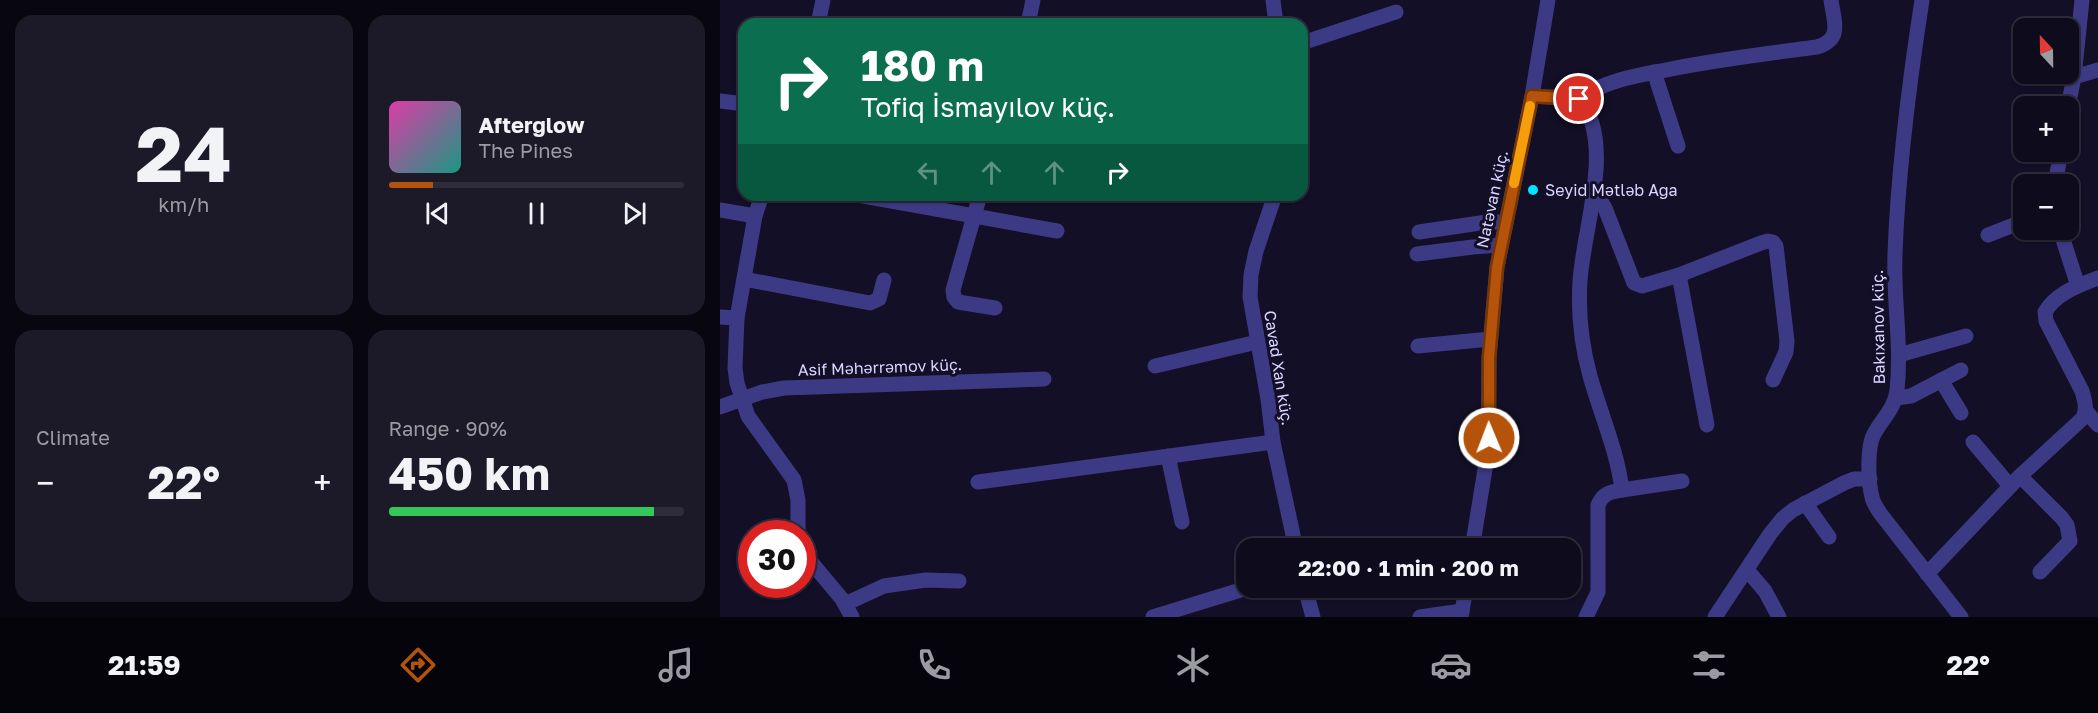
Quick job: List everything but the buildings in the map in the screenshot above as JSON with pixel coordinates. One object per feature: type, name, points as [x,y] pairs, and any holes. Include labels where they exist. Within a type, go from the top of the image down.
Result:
[{"type":"street","points":[[819,18],[823,0]]},
{"type":"street","points":[[1029,18],[1033,0]]},
{"type":"street","points":[[1273,0],[1275,18]]},
{"type":"street","name":"Natəvan küç.","points":[[1474,538],[1488,451],[1490,339],[1501,245],[1532,96],[1548,0]]},
{"type":"street","points":[[1532,96],[1579,99],[1598,87],[1654,72],[1701,62],[1828,44],[1835,32],[1831,0]]},
{"type":"street","name":"Bakıxanov küç.","points":[[1922,0],[1908,96],[1895,251],[1894,281],[1899,355],[1896,398],[1870,443],[1871,496],[1874,504],[1962,617]]},
{"type":"street","points":[[2079,29],[2082,0]]},
{"type":"street","points":[[1308,42],[1396,12]]},
{"type":"street","points":[[2079,76],[2098,70]]},
{"type":"street","points":[[1654,72],[1678,146]]},
{"type":"street","points":[[1579,99],[1591,117],[1596,162],[1594,196],[1581,260],[1580,285],[1585,358],[1613,445],[1622,490]]},
{"type":"street","points":[[720,101],[738,103]]},
{"type":"street","points":[[1594,196],[1599,198],[1605,208],[1634,283],[1642,286],[1679,275],[1761,243],[1773,242],[1776,246],[1787,341],[1786,352],[1773,380]]},
{"type":"street","points":[[760,201],[755,216],[736,318],[735,368],[737,383],[748,416],[794,480],[798,500],[798,520]]},
{"type":"street","points":[[891,201],[1057,231]]},
{"type":"street","points":[[979,201],[953,290],[954,297],[958,302],[995,308]]},
{"type":"street","name":"Cavad Xan küç.","points":[[1273,201],[1256,251],[1251,275],[1250,297],[1273,442],[1294,538]]},
{"type":"street","points":[[720,210],[755,216]]},
{"type":"street","points":[[1419,231],[1487,222],[1506,222]]},
{"type":"street","points":[[1988,235],[2013,225]]},
{"type":"street","points":[[2064,240],[2078,286]]},
{"type":"street","points":[[1417,254],[1501,245]]},
{"type":"street","points":[[1679,275],[1707,425]]},
{"type":"street","points":[[744,279],[870,303],[879,299],[884,280]]},
{"type":"street","points":[[1928,574],[2015,481],[2076,425],[2086,411],[2082,391],[2046,321],[2045,312],[2050,304],[2078,286],[2098,279]]},
{"type":"street","points":[[720,317],[736,318]]},
{"type":"street","points":[[1899,355],[1966,336]]},
{"type":"street","points":[[1418,346],[1490,339]]},
{"type":"street","points":[[1155,366],[1257,342]]},
{"type":"street","points":[[1896,398],[1911,396],[1961,370]]},
{"type":"street","name":"Asif Məhərrəmov küç.","points":[[720,407],[762,392],[784,388],[1044,379]]},
{"type":"street","points":[[1941,380],[1961,413]]},
{"type":"street","points":[[2086,411],[2098,425]]},
{"type":"street","points":[[978,482],[1273,442]]},
{"type":"street","points":[[1973,442],[2015,481],[2062,518],[2067,525],[2070,541],[2040,572]]},
{"type":"street","points":[[1168,456],[1182,522]]},
{"type":"street","points":[[1715,617],[1783,518],[1805,503],[1854,479],[1870,479]]},
{"type":"street","points":[[1586,617],[1599,592],[1598,505],[1602,497],[1607,493],[1622,490],[1682,481]]},
{"type":"street","points":[[1805,503],[1829,537]]},
{"type":"street","points":[[816,569],[849,611],[871,591],[893,584],[926,580],[959,581]]},
{"type":"street","points":[[1747,570],[1765,591],[1779,617]]},
{"type":"street","points":[[1153,617],[1236,591]]},
{"type":"street","points":[[1308,598],[1313,617]]},
{"type":"street","points":[[1420,617],[1462,614],[1464,598]]},
{"type":"slow traffic","points":[[1514,183],[1530,106]]},
{"type":"place","name":"Seyid Mətləb Ağa","points":[[1533,190]]},
{"type":"route","points":[[1489,438],[1489,358],[1497,267],[1532,96],[1579,99]]}]
